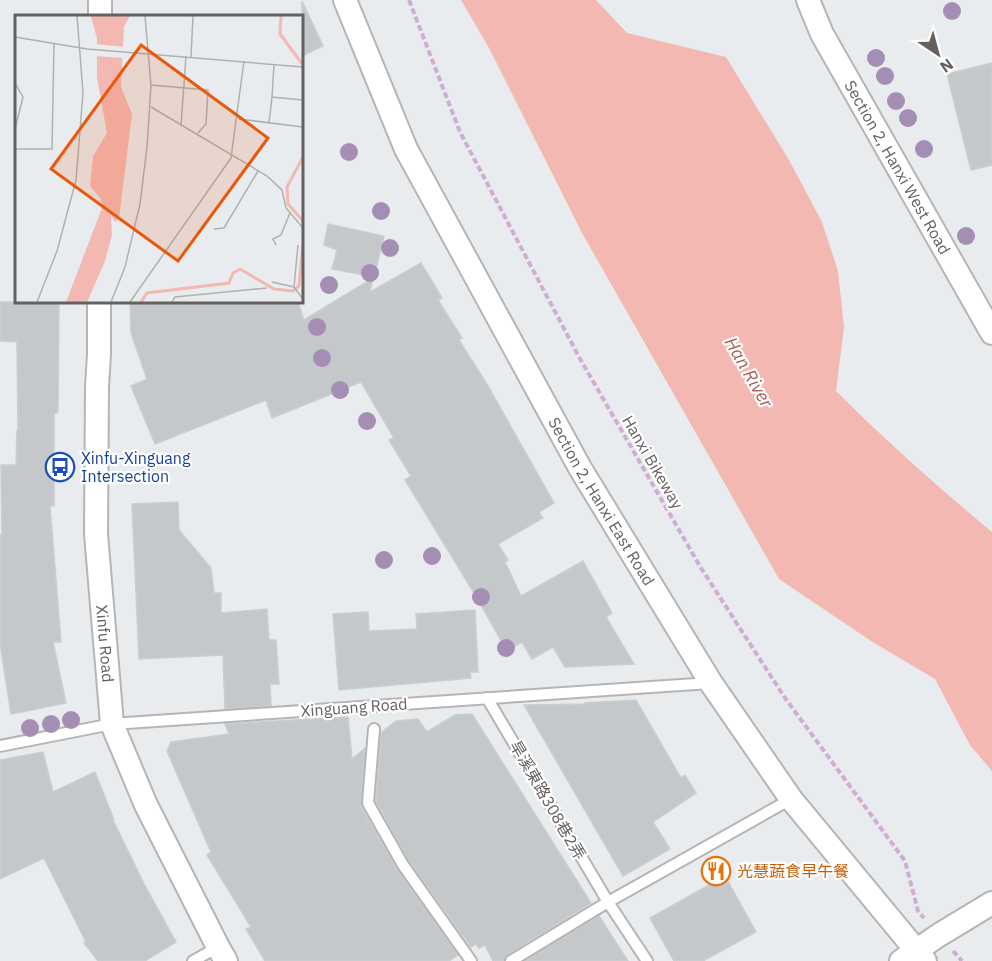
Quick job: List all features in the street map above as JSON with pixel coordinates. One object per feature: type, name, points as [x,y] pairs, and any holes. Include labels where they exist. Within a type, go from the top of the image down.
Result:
[{"type":"street","name":"Section 2, Hanxi East Road","points":[[345,0],[406,149],[580,468],[711,683],[791,798],[914,958]]},
{"type":"street","name":"Section 2, Hanxi West Road","points":[[808,0],[822,34],[992,333]]},
{"type":"street","name":"Xinfu Road","points":[[99,303],[96,534],[112,723],[146,805],[222,954]]},
{"type":"street","points":[[914,958],[946,932],[992,903]]},
{"type":"lane","name":"Xinguang Road","points":[[0,746],[112,723],[711,683]]},
{"type":"lane","name":"旱溪東路308巷2弄","points":[[488,698],[608,902],[647,961]]},
{"type":"lane","points":[[374,729],[368,803],[403,865],[471,961]]},
{"type":"lane","points":[[511,961],[608,902],[791,798]]},
{"type":"lane","points":[[193,961],[222,954]]},
{"type":"path","name":"Hanxi Bikeway","points":[[409,0],[460,132],[579,357],[714,588],[785,698],[905,861],[918,911]]},
{"type":"water","name":"Han River","points":[[461,0],[596,0],[627,33],[726,57],[789,160],[822,222],[838,271],[844,327],[836,391],[912,463],[992,532],[992,771],[970,745],[935,679],[871,641],[779,579],[582,233],[489,48]]},
{"type":"building","points":[[302,1],[323,46],[303,56],[303,15]]},
{"type":"building","points":[[992,63],[992,165],[971,170],[947,74]]},
{"type":"building","points":[[328,224],[384,236],[374,277],[332,269],[337,250],[324,245]]},
{"type":"building","points":[[421,263],[442,298],[438,300],[462,338],[459,340],[488,386],[554,503],[539,512],[543,518],[498,544],[508,560],[505,562],[521,596],[583,561],[612,613],[606,617],[634,664],[565,667],[553,647],[532,659],[522,642],[507,651],[405,480],[411,476],[389,440],[394,438],[361,382],[272,418],[266,400],[155,444],[131,386],[147,379],[131,333],[130,303],[298,303],[304,320],[373,278],[370,292]]},
{"type":"building","points":[[0,302],[59,303],[58,412],[54,414],[54,506],[50,506],[61,642],[53,642],[66,703],[11,714],[0,643],[1,465],[16,465],[17,342],[0,341]]},
{"type":"building","points":[[178,502],[179,530],[211,568],[214,593],[221,593],[221,613],[267,609],[269,640],[276,640],[279,684],[270,684],[271,706],[225,709],[223,655],[139,659],[132,504]]},
{"type":"building","points":[[475,610],[478,672],[470,672],[471,678],[339,690],[333,614],[368,612],[369,631],[417,629],[416,614]]},
{"type":"building","points":[[636,700],[681,778],[685,775],[696,793],[653,822],[670,849],[623,876],[524,705]]},
{"type":"building","points":[[472,714],[591,903],[507,955],[504,961],[493,961],[485,945],[479,948],[476,944],[471,947],[409,861],[376,801],[381,733],[396,721],[418,719],[427,732],[455,715]]},
{"type":"building","points":[[348,717],[352,759],[365,748],[361,807],[397,869],[458,955],[449,961],[265,961],[246,929],[251,927],[207,855],[211,852],[167,751],[171,742],[229,734],[225,724]]},
{"type":"building","points":[[43,752],[53,792],[95,772],[113,820],[144,884],[176,942],[145,961],[98,961],[84,943],[86,942],[44,858],[0,879],[0,760]]},
{"type":"building","points":[[725,876],[756,932],[703,961],[674,961],[650,918]]},
{"type":"building","points":[[599,916],[628,961],[525,961]]},
{"type":"place","name":"Xinfu-Xinguang Intersection","points":[[60,467]]},
{"type":"place","name":"光慧蔬食早午餐","points":[[716,871]]}]
